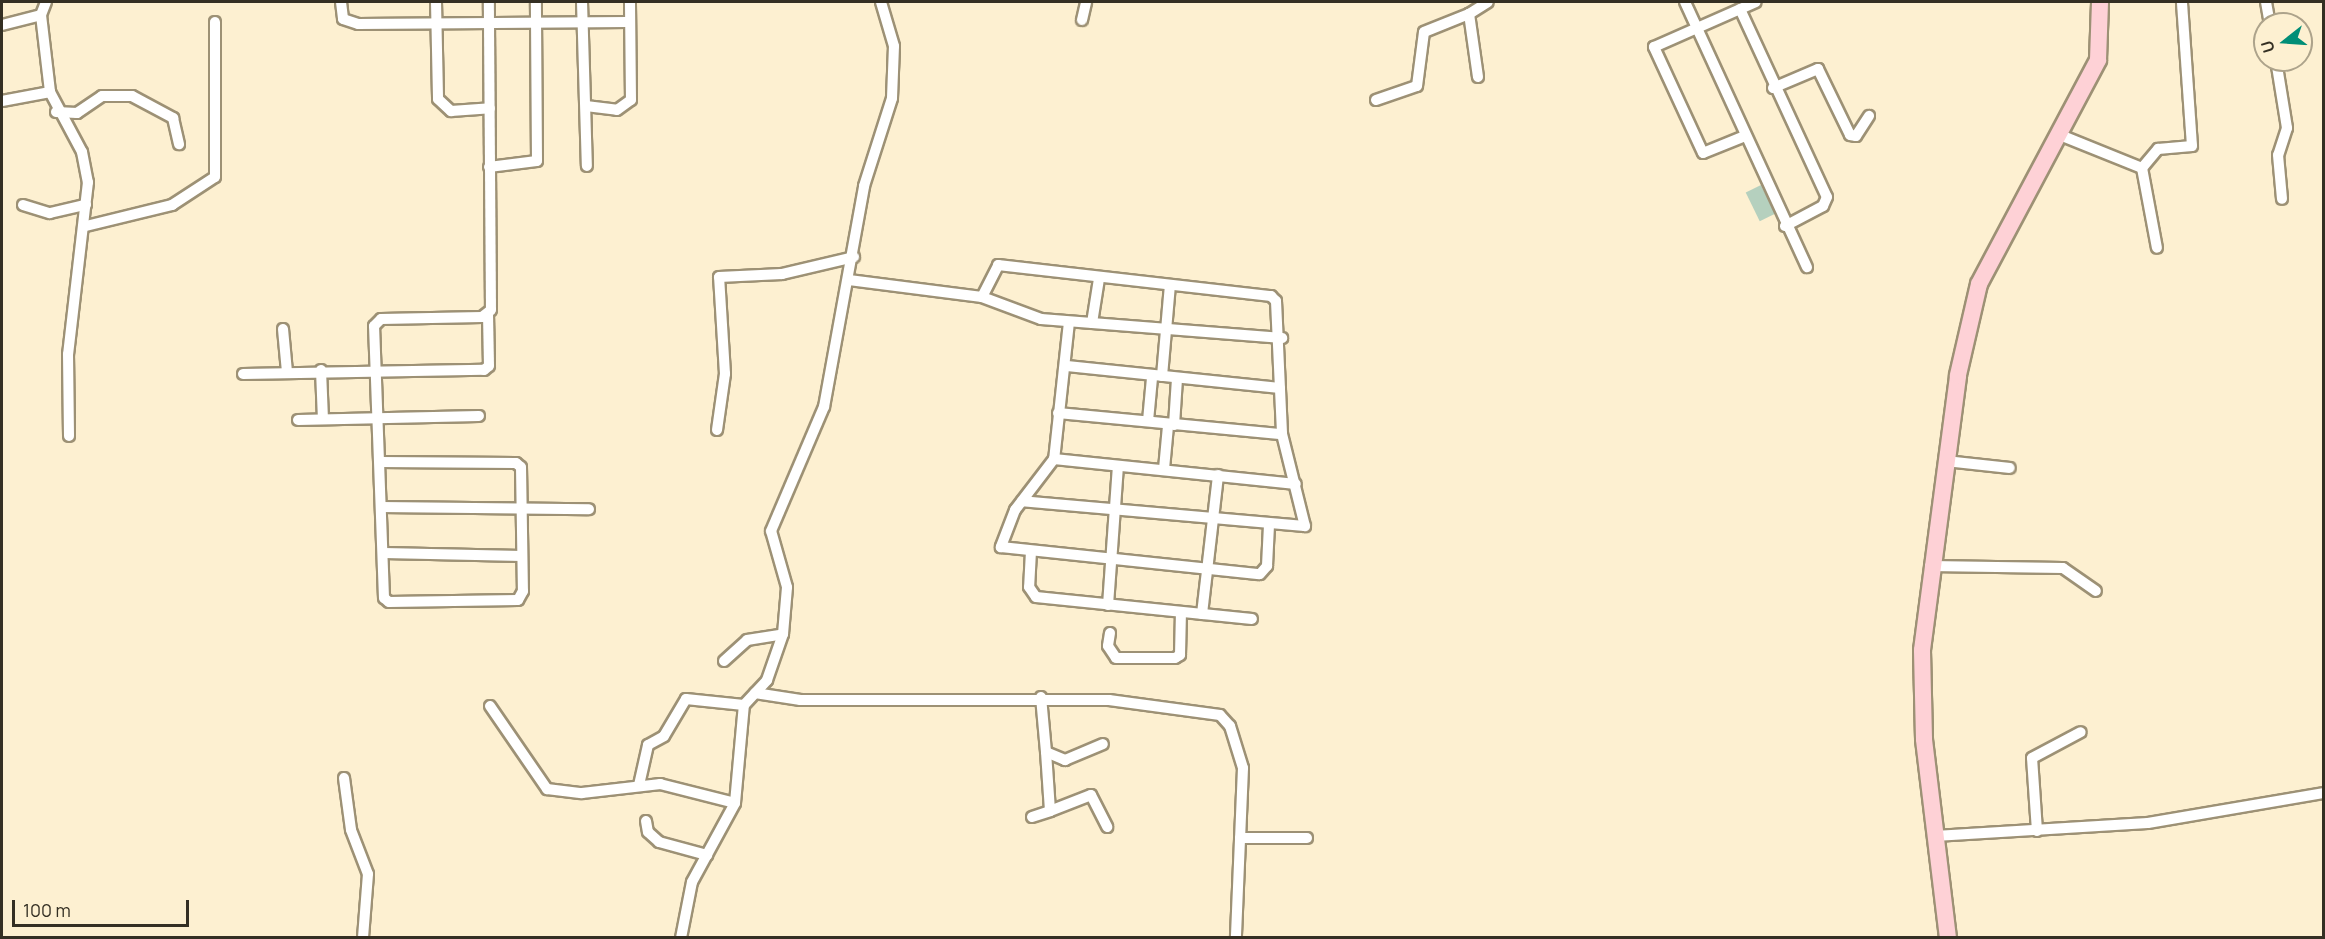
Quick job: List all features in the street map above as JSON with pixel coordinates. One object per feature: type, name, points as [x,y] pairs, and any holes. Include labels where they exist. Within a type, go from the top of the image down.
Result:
[{"type":"main road","points":[[1948,938],[1935,836],[1922,661],[1930,566],[1946,461],[1979,284],[2098,60],[2100,2]]},
{"type":"street","points":[[46,2],[41,15],[50,92],[56,112],[82,152],[86,205],[86,226],[68,354],[69,436]]},
{"type":"street","points":[[341,2],[347,23],[489,27],[628,22]]},
{"type":"street","points":[[436,2],[436,93],[441,104],[451,111],[490,108]]},
{"type":"street","points":[[243,374],[376,368],[484,370],[489,366],[489,2]]},
{"type":"street","points":[[489,167],[537,161],[536,2]]},
{"type":"street","points":[[582,2],[587,166]]},
{"type":"street","points":[[586,106],[617,110],[631,100],[628,22],[630,2]]},
{"type":"street","points":[[681,938],[692,882],[735,803],[744,705],[767,680],[783,634],[787,587],[771,531],[824,407],[854,257],[864,186],[894,78],[894,46],[881,2]]},
{"type":"street","points":[[1083,20],[1086,2]]},
{"type":"street","points":[[1376,100],[1417,86],[1424,32],[1469,14],[1488,2]]},
{"type":"street","points":[[1685,2],[1785,226],[1808,267]]},
{"type":"street","points":[[1745,136],[1703,153],[1659,59],[1655,44],[1756,2]]},
{"type":"street","points":[[2142,168],[2158,149],[2192,146],[2182,2]]},
{"type":"street","points":[[1740,9],[1773,88],[1827,197],[1824,206],[1785,226]]},
{"type":"street","points":[[1469,14],[1478,77]]},
{"type":"street","points":[[2,26],[41,15]]},
{"type":"street","points":[[86,226],[172,205],[214,177],[215,22]]},
{"type":"street","points":[[1773,88],[1818,69],[1850,135],[1856,136],[1869,116]]},
{"type":"street","points":[[2278,72],[2287,128],[2278,154],[2282,199]]},
{"type":"street","points":[[2,101],[50,92]]},
{"type":"street","points":[[56,112],[77,113],[109,94],[132,96],[173,118],[179,144]]},
{"type":"street","points":[[2060,135],[2142,168]]},
{"type":"street","points":[[2142,168],[2157,248]]},
{"type":"street","points":[[23,205],[50,213],[86,205]]},
{"type":"street","points":[[717,430],[725,374],[719,277],[782,274],[854,257]]},
{"type":"street","points":[[979,296],[998,265],[1099,279],[1274,297],[1282,338],[1280,388],[1282,434],[1305,526],[1269,525],[1022,501]]},
{"type":"street","points":[[1092,323],[1099,279]]},
{"type":"street","points":[[849,280],[864,284],[979,296],[1029,316],[1069,322],[1282,338]]},
{"type":"street","points":[[1148,422],[1165,329],[1170,285]]},
{"type":"street","points":[[380,462],[516,463],[523,475],[522,556],[518,600],[389,602],[384,553],[374,326],[381,319],[489,315]]},
{"type":"street","points":[[1069,322],[1067,366],[1058,413],[1054,459],[1022,501],[1000,543],[1031,551],[1263,573],[1269,525]]},
{"type":"street","points":[[283,329],[287,372]]},
{"type":"street","points":[[1067,366],[1280,388]]},
{"type":"street","points":[[321,370],[323,419]]},
{"type":"street","points":[[1164,469],[1177,378]]},
{"type":"street","points":[[1058,413],[1282,434]]},
{"type":"street","points":[[298,420],[479,416]]},
{"type":"street","points":[[1054,459],[1296,484]]},
{"type":"street","points":[[1946,461],[2010,468]]},
{"type":"street","points":[[1108,605],[1111,511],[1118,466]]},
{"type":"street","points":[[1202,614],[1218,475]]},
{"type":"street","points":[[381,507],[522,505],[589,509]]},
{"type":"street","points":[[1031,551],[1029,587],[1036,597],[1252,619]]},
{"type":"street","points":[[384,553],[522,556]]},
{"type":"street","points":[[1930,566],[2063,568],[2096,591]]},
{"type":"street","points":[[1110,633],[1108,646],[1116,658],[1175,658],[1180,655],[1181,612]]},
{"type":"street","points":[[724,661],[747,640],[783,634]]},
{"type":"street","points":[[755,693],[800,700],[1041,698],[1109,700],[1225,718],[1243,768],[1236,938]]},
{"type":"street","points":[[1041,698],[1050,811]]},
{"type":"street","points":[[639,785],[648,745],[664,736],[686,699],[744,705]]},
{"type":"street","points":[[490,706],[547,789],[582,793],[660,784],[735,803]]},
{"type":"street","points":[[2037,831],[2032,759],[2081,732]]},
{"type":"street","points":[[1046,752],[1065,760],[1103,744]]},
{"type":"street","points":[[344,778],[351,830],[368,874],[363,938]]},
{"type":"street","points":[[1935,836],[2148,823],[2324,793]]},
{"type":"street","points":[[1032,817],[1091,795],[1107,827]]},
{"type":"street","points":[[646,821],[648,832],[658,842],[707,855]]},
{"type":"street","points":[[1240,838],[1307,838]]},
{"type":"green space","points":[[1761,185],[1775,214],[1760,221],[1746,192]]}]
